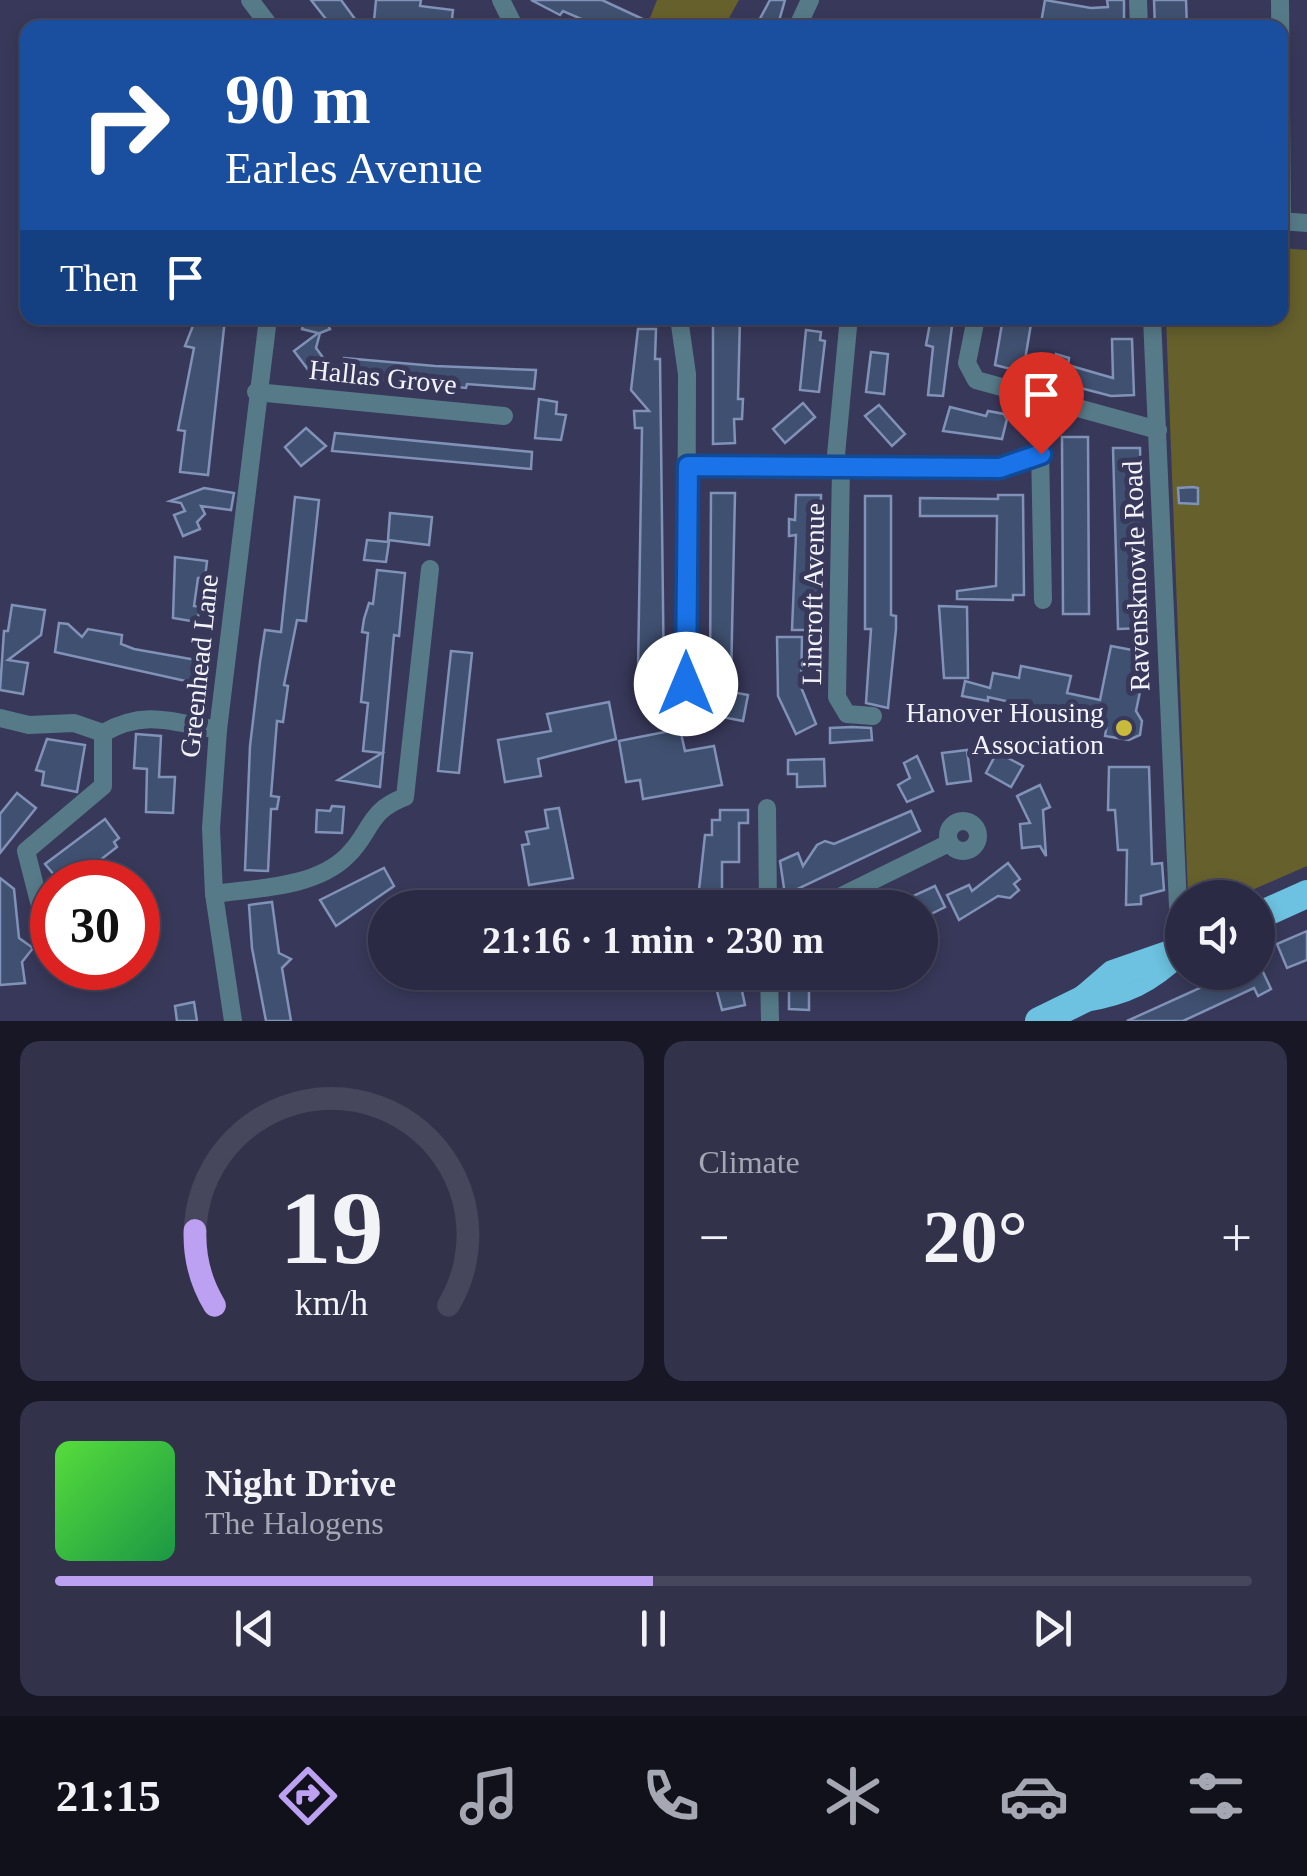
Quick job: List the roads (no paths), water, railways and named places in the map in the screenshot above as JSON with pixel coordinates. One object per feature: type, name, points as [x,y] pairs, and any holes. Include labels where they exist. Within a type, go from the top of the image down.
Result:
[{"type":"highway","points":[[1275,908],[1307,894]]},
{"type":"highway","points":[[1039,1021],[1084,998],[1137,985],[1165,963]]},
{"type":"street","points":[[250,0],[266,20]]},
{"type":"street","name":"Greenhead Lane","points":[[233,1021],[214,894],[212,828],[218,730],[267,325]]},
{"type":"street","points":[[680,325],[687,374],[686,684]]},
{"type":"street","points":[[975,325],[968,363],[976,380],[1158,430]]},
{"type":"street","name":"Ravensknowle Road","points":[[1152,325],[1178,880]]},
{"type":"street","name":"Lincroft Avenue","points":[[848,327],[836,455],[842,467],[837,696],[847,714],[873,716]]},
{"type":"street","name":"Hallas Grove","points":[[256,392],[504,416]]},
{"type":"street","points":[[1038,399],[1043,600]]},
{"type":"street","points":[[688,466],[1000,468],[1041,454]]},
{"type":"street","points":[[214,894],[284,884],[330,868],[348,855],[373,816],[386,804],[405,797],[430,569]]},
{"type":"street","points":[[0,718],[29,726],[74,723],[103,733],[127,720],[143,717],[218,730]]},
{"type":"street","points":[[30,867],[26,851],[103,786],[103,733]]},
{"type":"street","points":[[766,808],[768,890]]},
{"type":"street","points":[[854,890],[949,843]]},
{"type":"street","points":[[769,990],[770,1021]]},
{"type":"place","name":"Hanover Housing Association","points":[[1124,728]]}]
